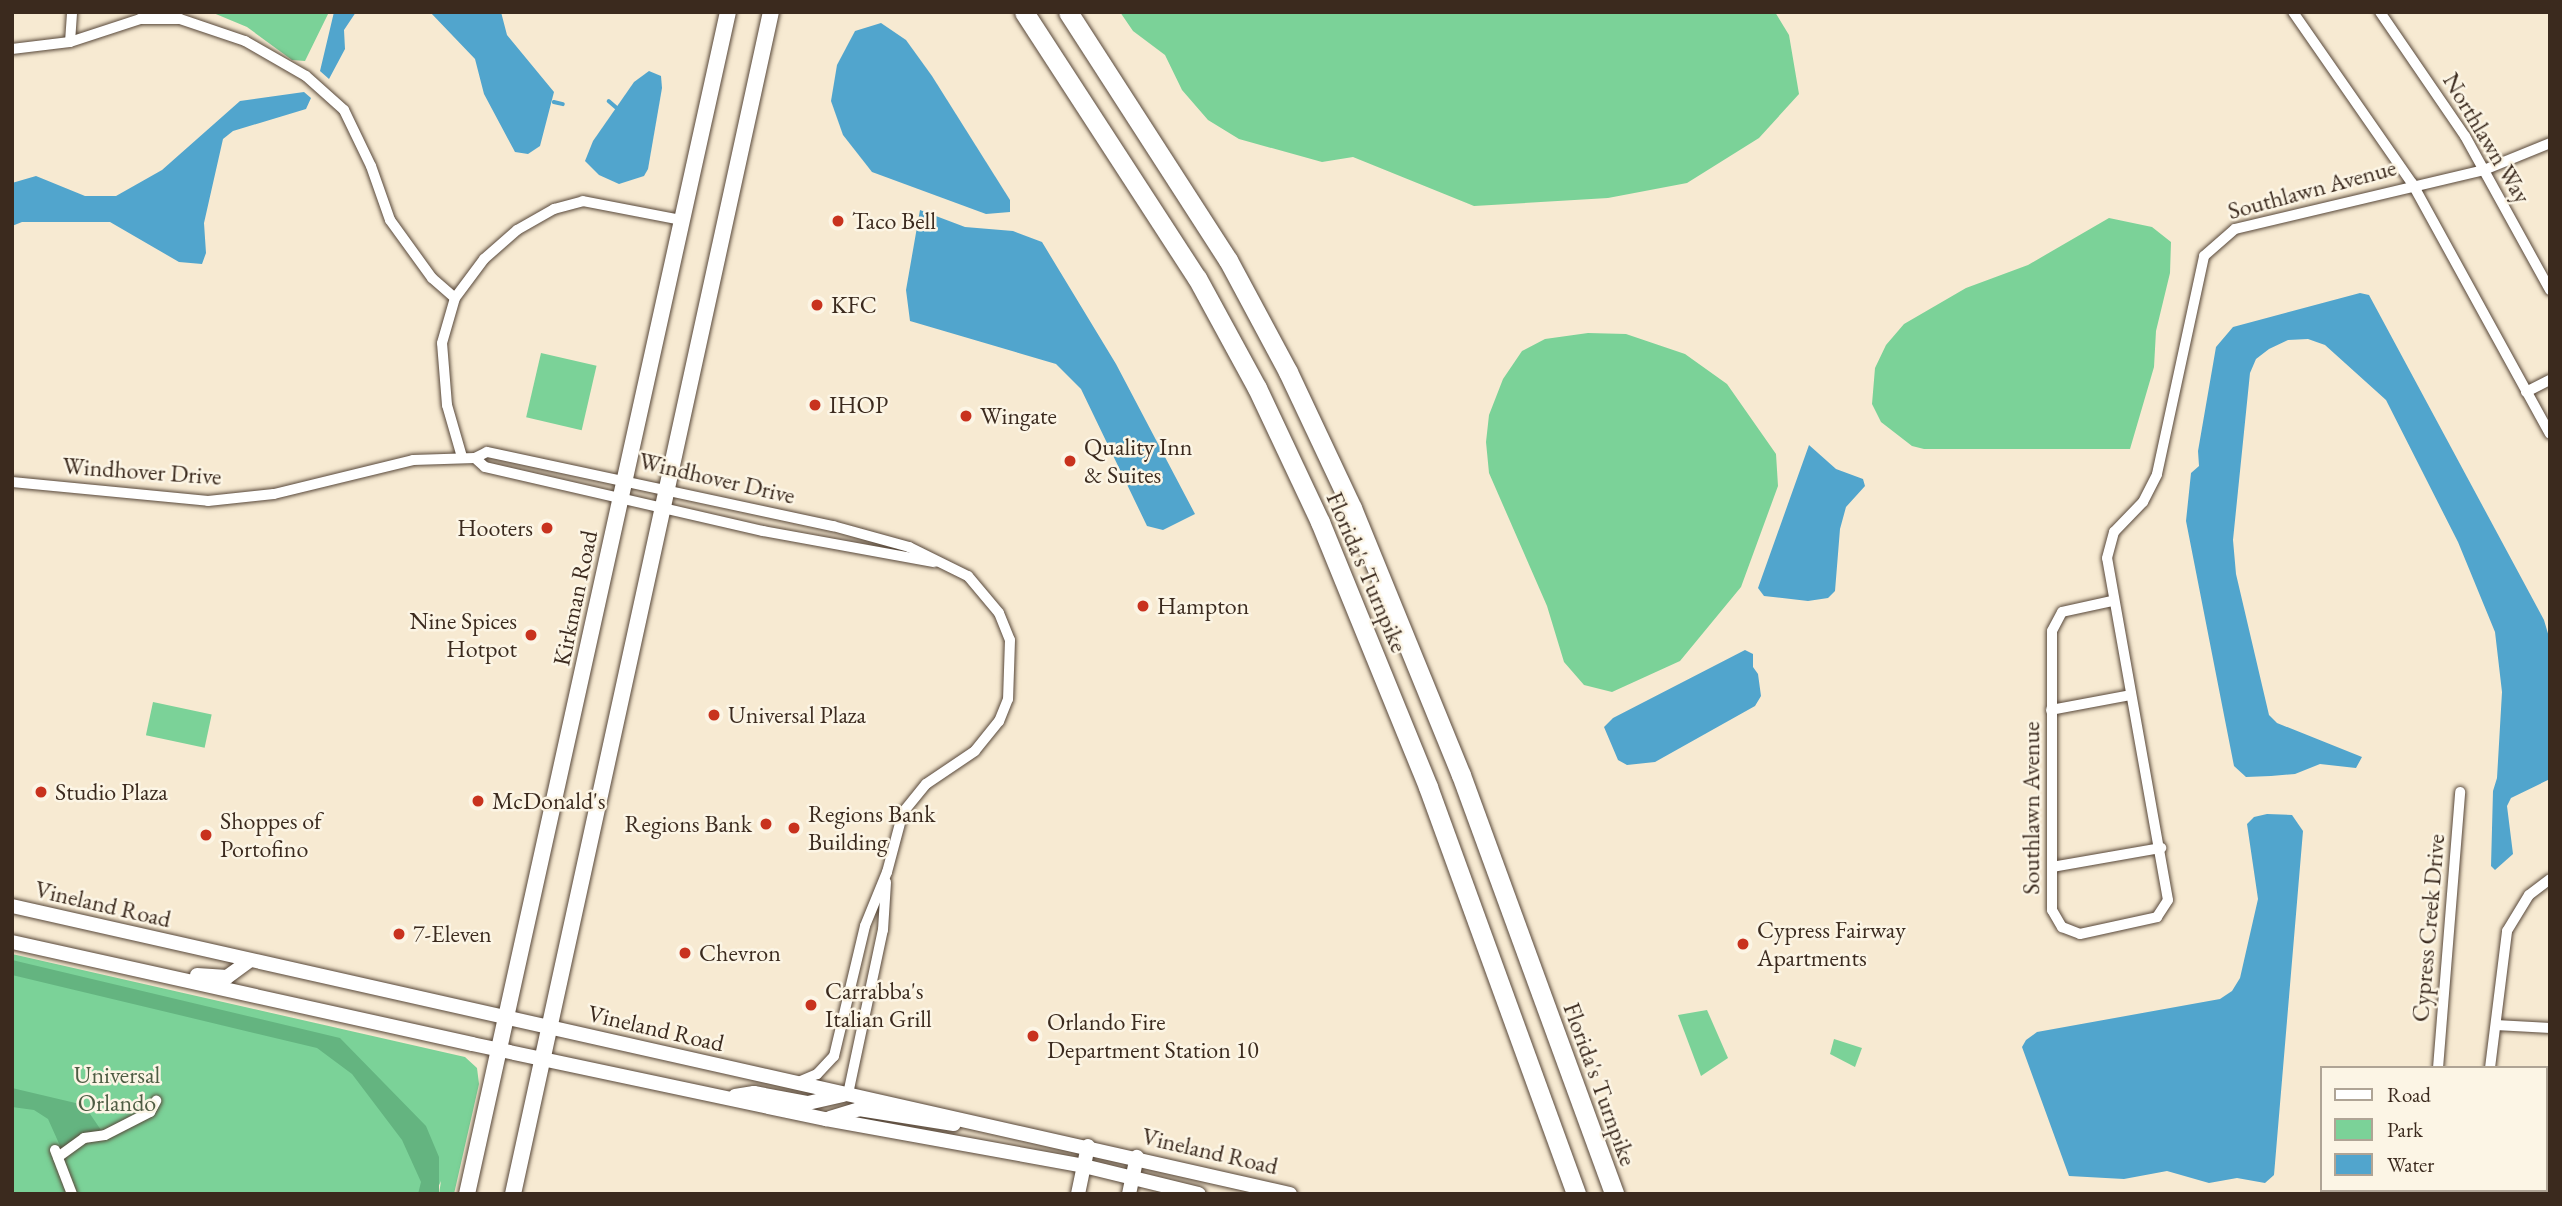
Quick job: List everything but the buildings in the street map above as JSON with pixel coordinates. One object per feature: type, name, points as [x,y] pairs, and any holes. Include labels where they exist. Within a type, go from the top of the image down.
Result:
[{"type":"highway","name":"Florida's Turnpike","points":[[1024,12],[1198,278],[1257,388],[1320,522],[1428,787],[1576,1194]]},
{"type":"highway","name":"Florida's Turnpike","points":[[1068,12],[1228,260],[1288,372],[1352,508],[1461,775],[1614,1194]]},
{"type":"main road","name":"Kirkman Road","points":[[467,1194],[728,12]]},
{"type":"main road","points":[[513,1194],[771,12]]},
{"type":"street","points":[[70,42],[72,12]]},
{"type":"street","points":[[2293,12],[2412,183],[2550,434]]},
{"type":"street","name":"Northlawn Way","points":[[2380,12],[2427,77],[2484,170],[2550,290]]},
{"type":"street","points":[[12,48],[70,42],[140,19],[180,19],[245,41],[306,76],[344,110],[371,166],[390,220],[432,278],[455,298]]},
{"type":"street","name":"Southlawn Avenue","points":[[2112,601],[2071,608],[2055,619],[2051,710],[2055,918],[2071,932],[2080,934],[2157,917],[2168,901],[2161,848],[2112,601],[2110,543],[2121,523],[2143,502],[2157,474],[2200,269],[2212,244],[2235,229],[2412,183],[2484,170],[2550,143]]},
{"type":"street","points":[[462,457],[443,372],[444,330],[455,298],[484,258],[517,230],[554,209],[594,201],[682,220]]},
{"type":"street","points":[[2526,392],[2550,380]]},
{"type":"street","name":"Windhover Drive","points":[[12,482],[208,501],[274,494],[413,460],[475,458],[487,452],[669,488],[833,526],[909,547],[947,564],[977,584],[999,613],[1012,651],[1011,687],[999,721],[984,742],[926,785],[906,807],[887,872],[865,926],[834,1056],[817,1074],[796,1083]]},
{"type":"street","name":"Windhover Drive","points":[[475,458],[485,467],[664,508],[829,544],[947,564]]},
{"type":"street","points":[[829,544],[833,526]]},
{"type":"street","points":[[2051,710],[2131,695]]},
{"type":"street","name":"Cypress Creek Drive","points":[[2438,1066],[2460,792]]},
{"type":"street","points":[[2052,867],[2161,848]]},
{"type":"street","name":"Windhover Drive","points":[[848,1094],[883,930],[887,872]]},
{"type":"street","points":[[2490,1066],[2507,931],[2529,895],[2550,879]]},
{"type":"street","name":"Vineland Road","points":[[12,906],[1137,1157],[1290,1194]]},
{"type":"street","points":[[865,926],[883,930]]},
{"type":"street","name":"Vineland Road","points":[[12,942],[499,1050],[826,1119],[1084,1166],[1199,1194]]},
{"type":"street","points":[[154,972],[227,976],[249,961]]},
{"type":"street","points":[[2496,1025],[2550,1028]]},
{"type":"street","points":[[723,1097],[754,1093],[807,1103],[848,1094]]},
{"type":"street","points":[[72,1194],[56,1153],[84,1138],[105,1135],[149,1112],[156,1101]]},
{"type":"street","points":[[826,1119],[859,1109],[926,1123],[994,1125]]},
{"type":"street","points":[[1078,1194],[1088,1146]]},
{"type":"street","points":[[1129,1194],[1137,1157]]},
{"type":"green space","points":[[211,12],[329,12],[305,61],[292,60],[247,27]]},
{"type":"green space","points":[[1120,12],[1775,12],[1789,35],[1799,94],[1759,138],[1687,183],[1608,198],[1474,206],[1353,157],[1322,162],[1239,139],[1208,120],[1182,90],[1165,55],[1133,31]]},
{"type":"green space","points":[[2109,218],[2152,227],[2171,242],[2170,273],[2156,331],[2154,367],[2130,449],[1924,449],[1912,446],[1881,422],[1872,404],[1875,368],[1886,345],[1904,324],[1966,288],[2028,265]]},
{"type":"green space","points":[[1588,333],[1626,334],[1685,354],[1727,384],[1776,454],[1778,486],[1741,587],[1680,661],[1612,692],[1584,685],[1564,662],[1547,606],[1489,473],[1486,442],[1489,415],[1503,379],[1522,351],[1545,339]]},
{"type":"green space","points":[[541,353],[597,366],[582,430],[526,417]]},
{"type":"green space","points":[[153,702],[212,714],[205,748],[146,735]]},
{"type":"green space","name":"Universal Orlando","points":[[12,954],[465,1057],[477,1068],[479,1084],[454,1194],[439,1194],[441,1181],[435,1194],[12,1194]]},
{"type":"green space","points":[[12,960],[340,1038],[426,1126],[439,1157],[439,1194],[418,1194],[421,1182],[402,1140],[352,1074],[317,1048],[12,975]]},
{"type":"green space","points":[[1707,1010],[1728,1058],[1701,1076],[1678,1015]]},
{"type":"green space","points":[[1834,1039],[1862,1048],[1855,1067],[1830,1054]]},
{"type":"green space","points":[[12,1088],[84,1105],[103,1133],[61,1148],[48,1119],[34,1110],[12,1107]]},
{"type":"water","points":[[334,12],[356,12],[344,30],[345,49],[329,79],[320,71]]},
{"type":"water","points":[[430,12],[501,12],[507,35],[554,92],[540,146],[528,154],[515,152],[484,94],[475,59]]},
{"type":"water","points":[[881,23],[906,40],[932,76],[1010,200],[1010,212],[986,214],[872,172],[843,135],[831,101],[837,65],[855,31]]},
{"type":"water","points":[[649,71],[661,76],[662,88],[648,169],[644,176],[619,184],[599,175],[585,161],[593,141],[634,82]]},
{"type":"water","points":[[304,92],[311,98],[306,109],[233,131],[223,139],[204,223],[206,253],[202,264],[179,262],[110,222],[22,222],[12,226],[12,183],[36,176],[85,196],[116,196],[162,170],[240,101]]},
{"type":"water","points":[[920,210],[965,227],[1013,231],[1042,242],[1116,364],[1195,514],[1163,530],[1147,526],[1081,389],[1056,364],[910,321],[906,290]]},
{"type":"water","points":[[2360,293],[2369,295],[2544,620],[2549,637],[2550,779],[2511,798],[2507,806],[2513,854],[2495,870],[2491,866],[2493,791],[2497,778],[2502,692],[2495,632],[2458,542],[2386,400],[2325,345],[2308,339],[2288,340],[2269,349],[2256,359],[2250,373],[2233,540],[2236,574],[2269,715],[2277,723],[2362,757],[2356,768],[2320,764],[2295,774],[2271,776],[2246,777],[2234,766],[2186,521],[2191,473],[2199,466],[2198,451],[2216,347],[2233,327]]},
{"type":"water","points":[[1809,445],[1836,469],[1863,479],[1865,486],[1846,507],[1840,529],[1835,591],[1828,598],[1808,601],[1764,596],[1758,588]]},
{"type":"water","points":[[1745,650],[1753,654],[1753,667],[1758,674],[1761,696],[1755,706],[1655,762],[1627,765],[1618,760],[1604,727],[1613,718]]},
{"type":"water","points":[[2267,814],[2292,815],[2303,831],[2274,1175],[2265,1183],[2237,1178],[2209,1183],[2167,1171],[2124,1179],[2069,1176],[2022,1047],[2026,1040],[2037,1032],[2220,999],[2232,991],[2240,978],[2258,899],[2247,824],[2254,817]]},
{"type":"waterway","points":[[609,101],[617,108]]},
{"type":"waterway","points":[[554,102],[563,104]]},
{"type":"place","name":"Taco Bell","points":[[838,221]]},
{"type":"place","name":"KFC","points":[[817,305]]},
{"type":"place","name":"IHOP","points":[[815,405]]},
{"type":"place","name":"Wingate","points":[[966,416]]},
{"type":"place","name":"Quality Inn & Suites","points":[[1070,461]]},
{"type":"place","name":"Hooters","points":[[547,528]]},
{"type":"place","name":"Hampton","points":[[1143,606]]},
{"type":"place","name":"Nine Spices Hotpot","points":[[531,635]]},
{"type":"place","name":"Universal Plaza","points":[[714,715]]},
{"type":"place","name":"Studio Plaza","points":[[41,792]]},
{"type":"place","name":"McDonald's","points":[[478,801]]},
{"type":"place","name":"Regions Bank","points":[[766,824]]},
{"type":"place","name":"Regions Bank Building","points":[[794,828]]},
{"type":"place","name":"Shoppes of Portofino","points":[[206,835]]},
{"type":"place","name":"7-Eleven","points":[[399,934]]},
{"type":"place","name":"Cypress Fairway Apartments","points":[[1743,944]]},
{"type":"place","name":"Chevron","points":[[685,953]]},
{"type":"place","name":"Carrabba's Italian Grill","points":[[811,1005]]},
{"type":"place","name":"Orlando Fire Department Station 10","points":[[1033,1036]]}]
